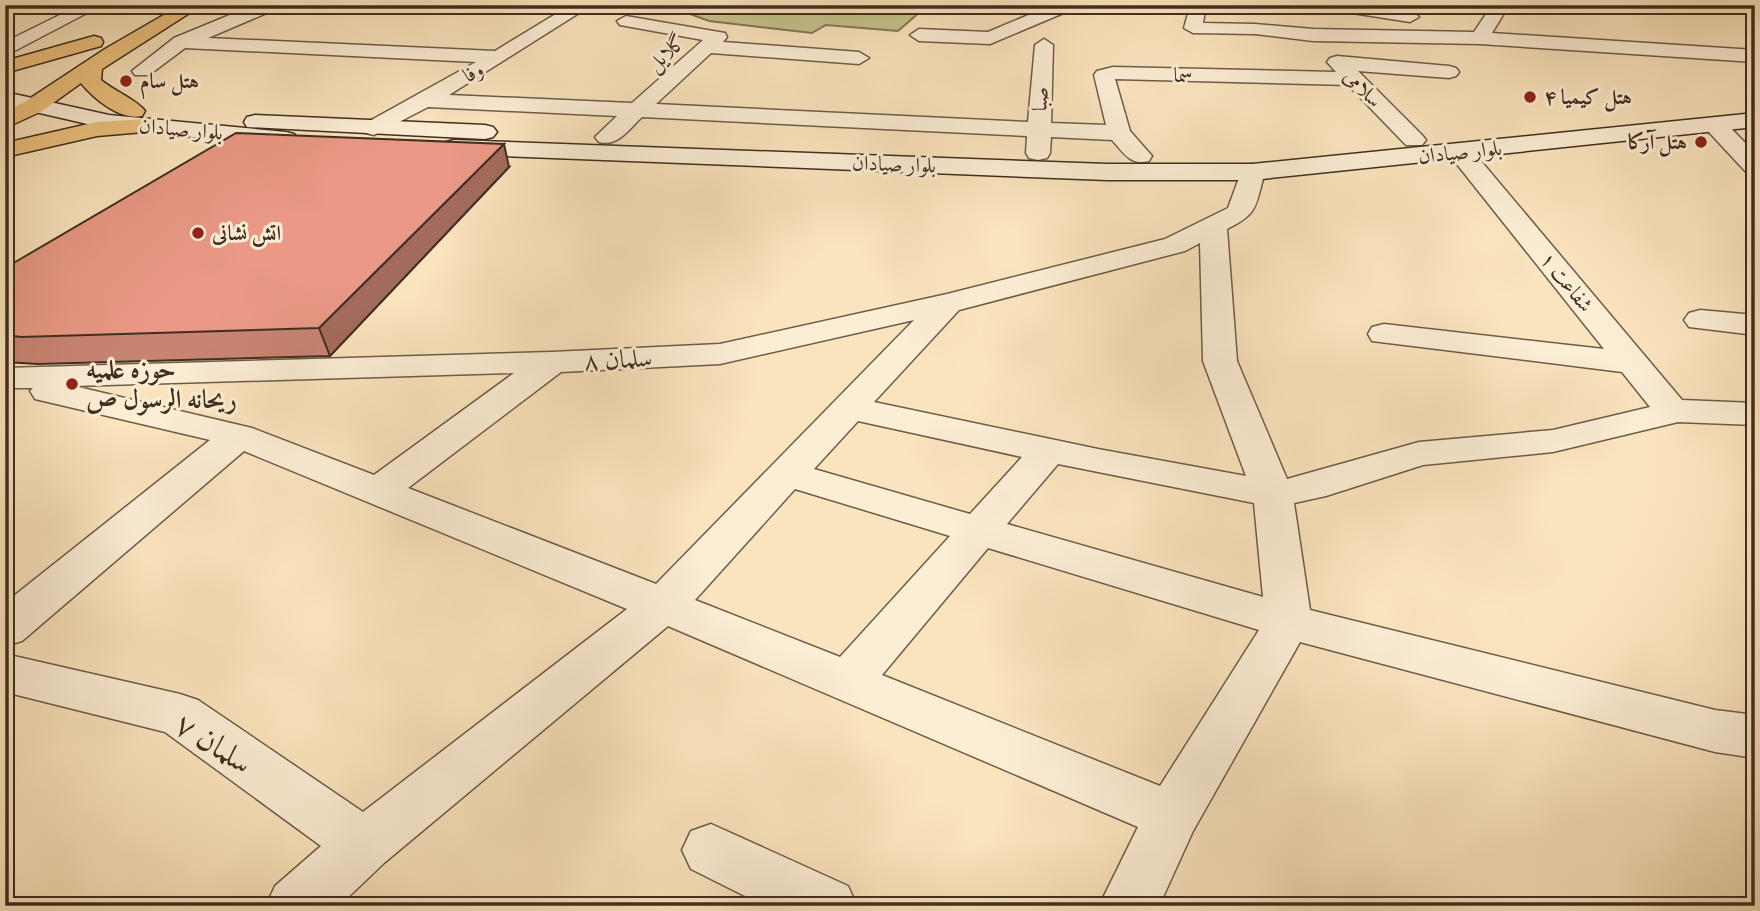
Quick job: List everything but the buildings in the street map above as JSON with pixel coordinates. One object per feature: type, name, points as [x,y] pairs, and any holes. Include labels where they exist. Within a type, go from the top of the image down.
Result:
[{"type":"main road","points":[[5,121],[21,93],[94,42],[158,5]]},
{"type":"main road","points":[[21,93],[93,66],[194,5]]},
{"type":"main road","points":[[5,66],[94,42]]},
{"type":"main road","points":[[93,66],[91,82],[108,97],[141,118]]},
{"type":"main road","points":[[5,150],[141,118]]},
{"type":"street","points":[[5,50],[94,5]]},
{"type":"street","points":[[142,71],[181,42],[270,5]]},
{"type":"street","points":[[919,35],[990,38],[1067,5]]},
{"type":"street","points":[[1190,5],[1199,7],[1193,28],[1255,29],[1313,35],[1484,31]]},
{"type":"street","points":[[1255,29],[1257,5]]},
{"type":"street","points":[[1484,31],[1501,5]]},
{"type":"street","points":[[1313,35],[1324,11],[1341,6],[1484,31],[1755,56]]},
{"type":"street","name":"وفا","points":[[374,128],[570,13]]},
{"type":"street","name":"گلایل","points":[[607,137],[718,37],[626,21]]},
{"type":"street","name":"سلامی","points":[[1313,35],[1414,140]]},
{"type":"street","points":[[181,42],[499,57]]},
{"type":"street","name":"صبا","points":[[1038,153],[1044,45]]},
{"type":"street","points":[[707,47],[859,58]]},
{"type":"street","points":[[1346,72],[1449,72]]},
{"type":"street","name":"سما","points":[[1139,156],[1119,133],[1104,75],[1346,72]]},
{"type":"street","name":"بلوار صیادان","points":[[21,93],[109,122],[141,118],[217,120],[338,127],[1139,156],[1238,156],[1414,140],[1755,102]]},
{"type":"street","points":[[423,100],[1119,133]]},
{"type":"street","name":"بلوار صیادان","points":[[141,118],[315,142],[1107,172],[1252,172],[1755,120]]},
{"type":"street","points":[[1715,125],[1755,167]]},
{"type":"street","points":[[315,142],[338,127]]},
{"type":"street","name":"شفاعت ۱","points":[[1461,152],[1673,412]]},
{"type":"street","name":"سلمان ۸","points":[[5,380],[720,354],[948,303],[1175,245],[1240,212],[1252,172]]},
{"type":"street","points":[[1129,906],[1172,816],[1289,622],[1273,494],[1220,361],[1213,225]]},
{"type":"street","points":[[296,906],[364,845],[663,605],[948,303]]},
{"type":"street","points":[[1700,320],[1755,325]]},
{"type":"street","points":[[1384,334],[1633,363]]},
{"type":"street","points":[[379,491],[552,362]]},
{"type":"street","points":[[5,380],[239,436],[663,605],[1172,816]]},
{"type":"street","points":[[849,408],[1273,494],[1312,486],[1419,454],[1553,441],[1673,412],[1697,410],[1755,414]]},
{"type":"street","points":[[5,629],[239,436]]},
{"type":"street","points":[[848,681],[1049,450]]},
{"type":"street","points":[[786,474],[1289,622],[1714,731],[1755,737]]},
{"type":"street","name":"سلمان ۷","points":[[5,673],[180,715],[364,845]]},
{"type":"street","points":[[711,850],[827,906]]},
{"type":"shaded area","points":[[697,5],[928,5],[898,31],[826,25],[812,33],[709,21],[690,14]]},
{"type":"place","name":"هتل سام","points":[[126,81]]},
{"type":"place","name":"هتل کیمیا ۴","points":[[1530,97]]},
{"type":"place","name":"هتل آرکا","points":[[1701,142]]},
{"type":"place","name":"اتش نشانى","points":[[198,233]]},
{"type":"place","name":"حوزه علمیه ریحانه الرسول ص","points":[[72,384]]}]
